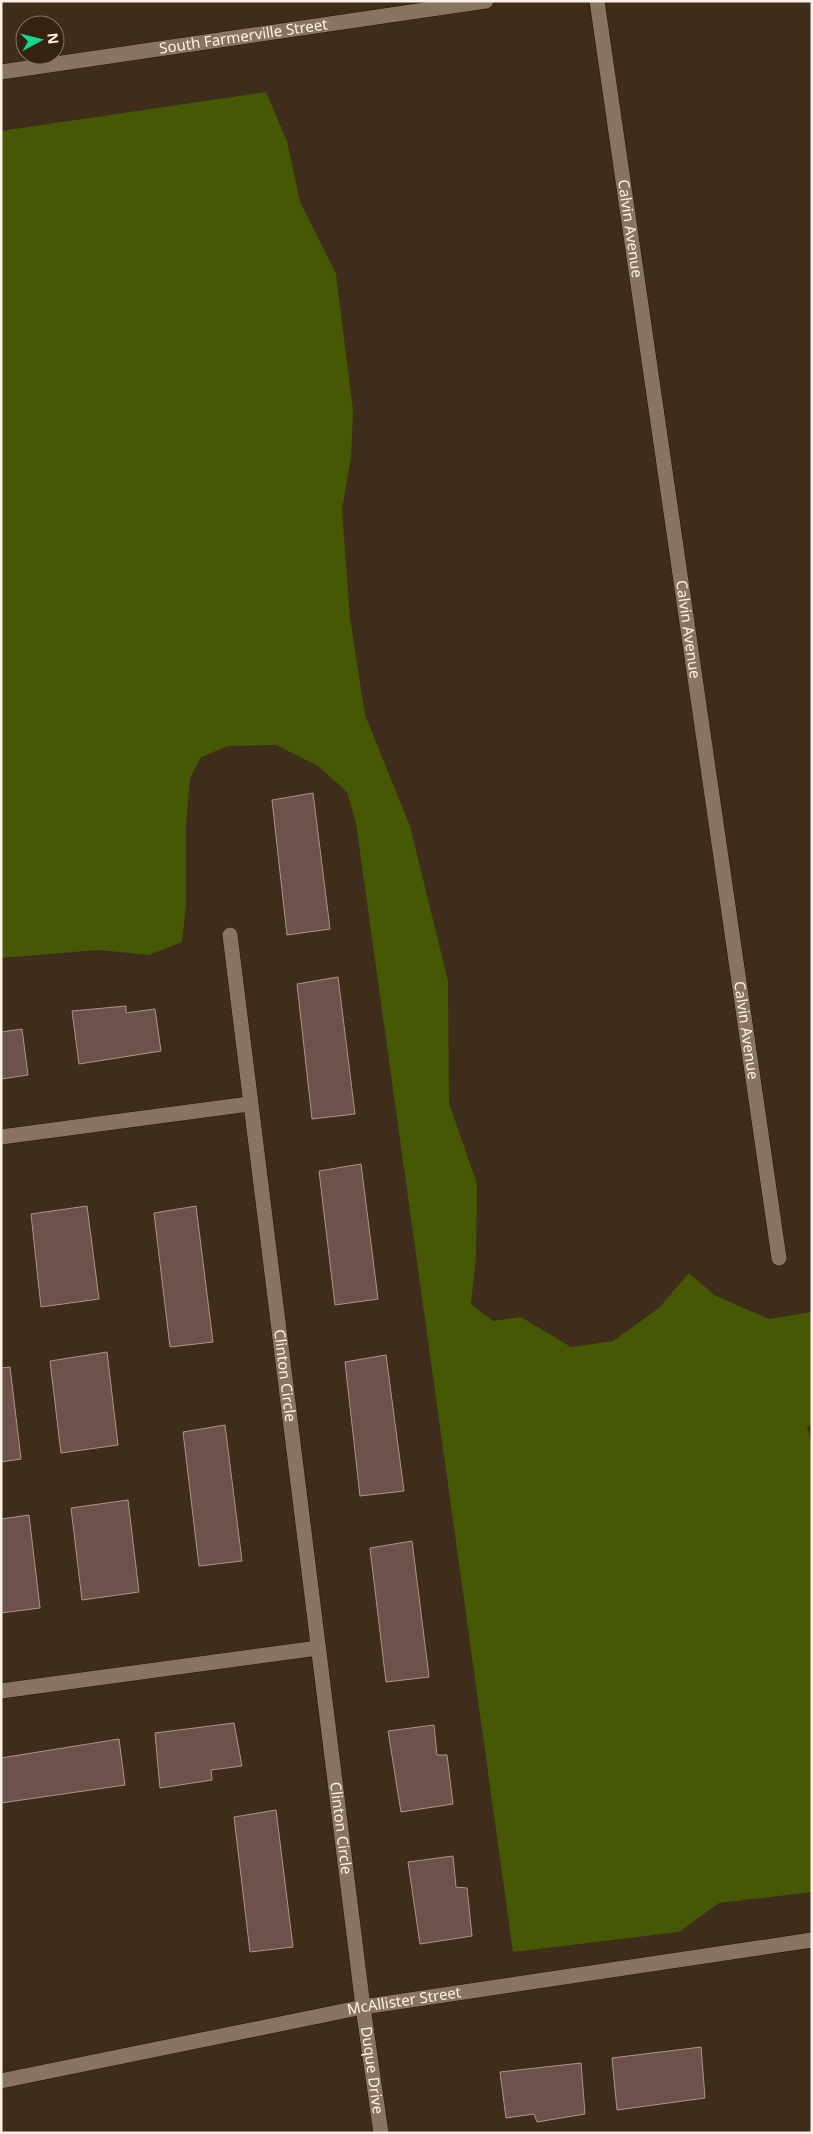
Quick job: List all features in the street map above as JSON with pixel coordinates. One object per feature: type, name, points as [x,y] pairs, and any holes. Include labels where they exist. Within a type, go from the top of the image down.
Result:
[{"type":"street","name":"South Farmerville Street","points":[[1,72],[486,1]]},
{"type":"street","name":"Calvin Avenue","points":[[596,1],[779,1258]]},
{"type":"street","name":"Clinton Circle","points":[[230,935],[249,1104],[363,2007]]},
{"type":"street","points":[[1,1137],[249,1104]]},
{"type":"street","points":[[1,1691],[318,1648]]},
{"type":"street","name":"McAllister Street","points":[[1,2081],[363,2007],[812,1940]]},
{"type":"street","name":"Duque Drive","points":[[363,2007],[381,2133]]},
{"type":"green space","points":[[266,92],[287,141],[300,202],[336,274],[353,410],[351,457],[342,509],[350,618],[365,715],[410,826],[448,981],[449,1103],[477,1184],[476,1256],[471,1304],[493,1321],[521,1317],[571,1347],[613,1341],[659,1308],[689,1273],[714,1295],[769,1319],[812,1312],[812,1425],[807,1426],[812,1446],[812,1892],[719,1903],[679,1932],[513,1952],[356,823],[347,792],[318,766],[276,745],[228,746],[201,757],[190,778],[186,826],[186,905],[182,942],[149,955],[98,950],[1,958],[1,131]]},
{"type":"building","points":[[313,793],[330,929],[287,935],[272,800]]},
{"type":"building","points":[[338,977],[355,1114],[312,1119],[297,984]]},
{"type":"building","points":[[126,1006],[126,1013],[155,1009],[161,1051],[79,1064],[72,1011]]},
{"type":"building","points":[[22,1029],[28,1075],[1,1079],[1,1032]]},
{"type":"building","points":[[361,1164],[378,1299],[335,1305],[319,1171]]},
{"type":"building","points":[[87,1206],[99,1299],[41,1307],[31,1214]]},
{"type":"building","points":[[196,1206],[213,1342],[170,1347],[154,1213]]},
{"type":"building","points":[[107,1352],[118,1445],[61,1453],[50,1361]]},
{"type":"building","points":[[386,1355],[404,1491],[360,1496],[345,1362]]},
{"type":"building","points":[[10,1367],[21,1459],[1,1462],[1,1368]]},
{"type":"building","points":[[225,1425],[242,1561],[199,1566],[183,1432]]},
{"type":"building","points":[[128,1500],[139,1592],[82,1600],[71,1508]]},
{"type":"building","points":[[29,1515],[40,1608],[1,1613],[1,1519]]},
{"type":"building","points":[[412,1541],[429,1677],[386,1682],[370,1548]]},
{"type":"building","points":[[234,1723],[242,1766],[211,1770],[212,1780],[160,1788],[155,1733]]},
{"type":"building","points":[[434,1725],[437,1755],[447,1755],[453,1804],[401,1812],[388,1731]]},
{"type":"building","points":[[119,1739],[125,1785],[1,1803],[1,1758]]},
{"type":"building","points":[[276,1810],[293,1947],[250,1952],[234,1817]]},
{"type":"building","points":[[453,1856],[456,1887],[467,1888],[472,1936],[420,1944],[408,1862]]},
{"type":"building","points":[[701,2047],[705,2098],[617,2110],[612,2058]]},
{"type":"building","points":[[581,2063],[585,2114],[537,2122],[534,2114],[506,2118],[500,2072]]}]
